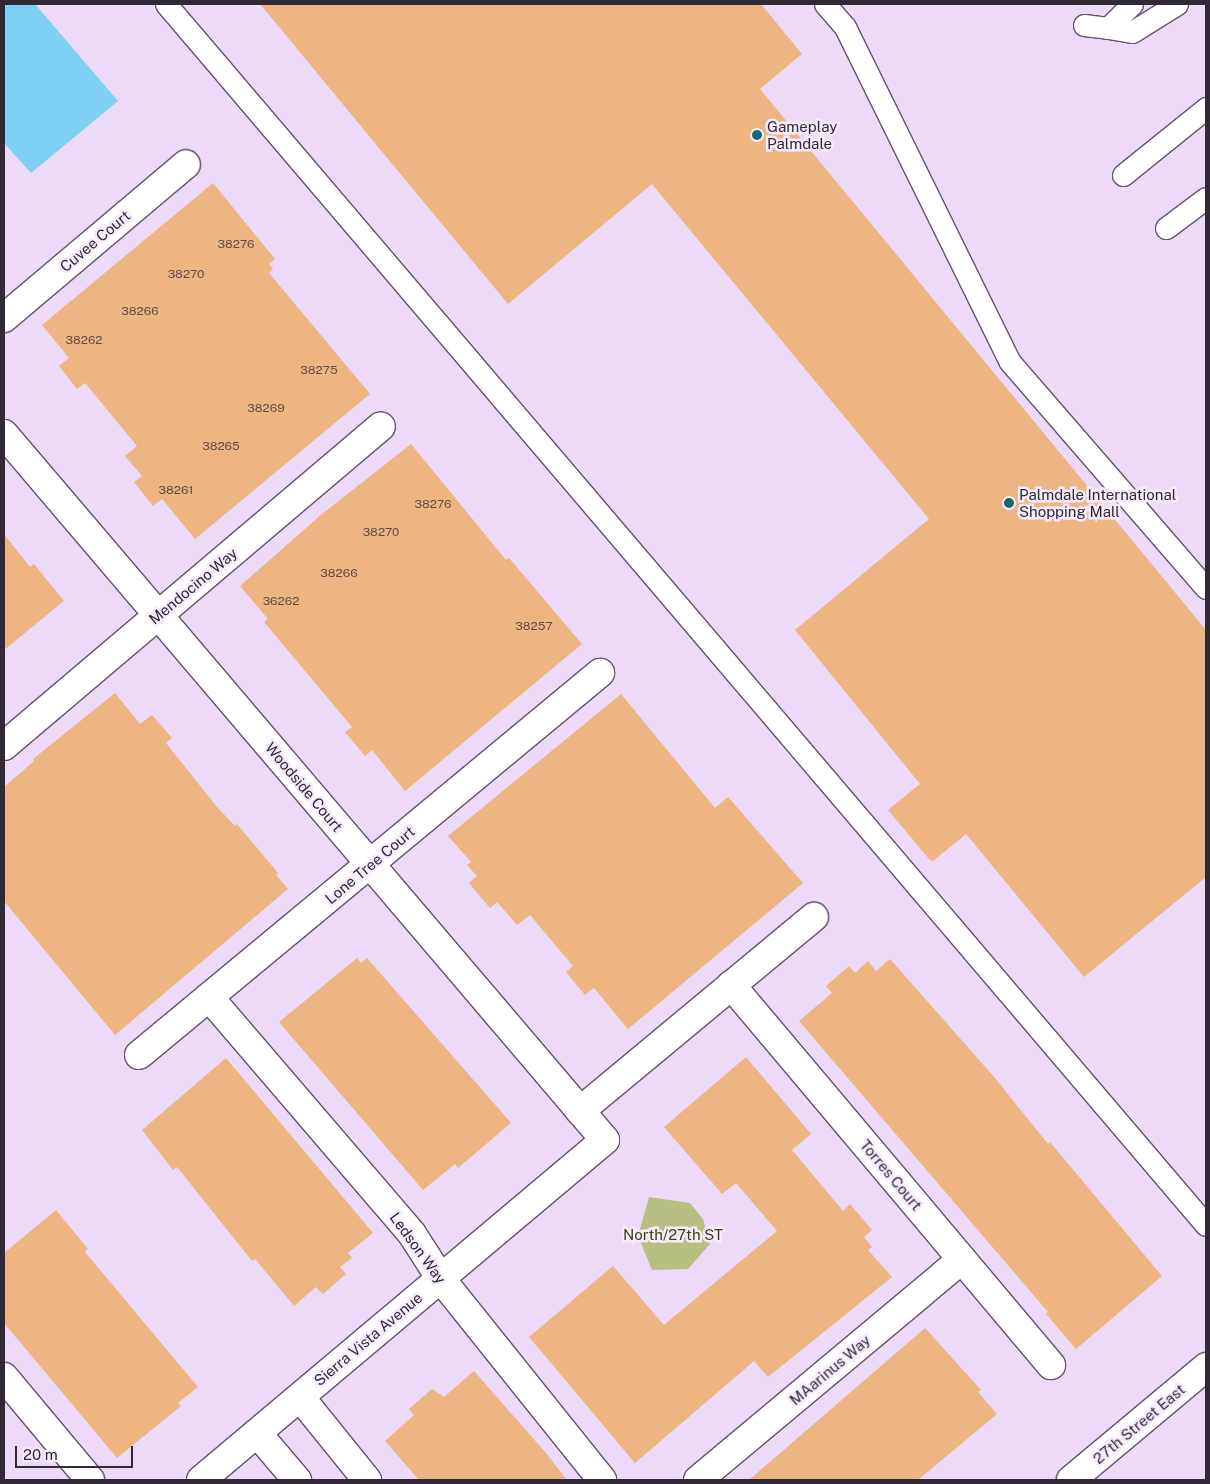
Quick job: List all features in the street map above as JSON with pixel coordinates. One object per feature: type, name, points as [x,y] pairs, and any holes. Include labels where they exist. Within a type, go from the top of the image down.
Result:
[{"type":"street","name":"Cuvee Court","points":[[4,318],[186,164]]},
{"type":"street","name":"Mendocino Way","points":[[4,746],[381,426]]},
{"type":"street","name":"Woodside Court","points":[[4,434],[605,1140]]},
{"type":"street","name":"Lone Tree Court","points":[[139,1055],[600,673]]},
{"type":"street","points":[[580,1111],[814,917]]},
{"type":"street","name":"Torres Court","points":[[731,985],[1051,1365]]},
{"type":"street","name":"Ledson Way","points":[[209,997],[412,1234],[440,1279],[602,1480]]},
{"type":"street","name":"Sierra Vista Avenue","points":[[201,1480],[605,1140]]},
{"type":"street","name":"MAarinus Way","points":[[698,1480],[962,1260]]},
{"type":"street","name":"27th Street East","points":[[1072,1480],[1206,1367]]},
{"type":"street","points":[[4,1377],[90,1480]]},
{"type":"street","points":[[300,1397],[368,1480]]},
{"type":"street","points":[[257,1433],[296,1480]]},
{"type":"lane","points":[[166,4],[1206,1225]]},
{"type":"lane","points":[[825,4],[845,27],[1010,362],[1206,588]]},
{"type":"lane","points":[[1108,28],[1132,4]]},
{"type":"lane","points":[[1084,25],[1132,32],[1177,4]]},
{"type":"lane","points":[[1124,175],[1206,108]]},
{"type":"lane","points":[[1166,228],[1206,198]]},
{"type":"green space","name":"North/27th ST","points":[[649,1197],[690,1203],[703,1219],[710,1244],[688,1269],[652,1270],[638,1236]]},
{"type":"water","points":[[4,4],[35,4],[118,101],[31,173],[4,143]]},
{"type":"building","name":"Palmdale International Shopping Mall","points":[[260,4],[761,4],[802,54],[760,89],[1206,630],[1206,877],[1084,977],[966,834],[933,861],[930,860],[888,810],[920,784],[795,630],[929,519],[652,184],[508,304]]},
{"type":"building","points":[[213,183],[275,259],[269,264],[273,269],[269,273],[370,394],[195,539],[162,499],[153,506],[134,482],[142,476],[125,456],[137,446],[85,383],[77,389],[59,366],[69,358],[42,325]]},
{"type":"building","points":[[411,444],[506,560],[509,558],[582,644],[405,791],[372,750],[365,756],[345,732],[352,727],[264,622],[268,619],[240,586],[322,514]]},
{"type":"building","points":[[4,534],[30,567],[34,564],[64,601],[4,650]]},
{"type":"building","points":[[115,693],[140,724],[152,715],[172,738],[166,743],[217,807],[235,826],[237,824],[278,873],[276,875],[288,889],[115,1035],[4,901],[4,787],[34,761],[33,759]]},
{"type":"building","points":[[621,694],[715,808],[728,797],[803,883],[628,1029],[594,988],[585,995],[566,972],[573,966],[530,915],[517,925],[497,902],[490,908],[469,883],[477,876],[467,865],[471,862],[448,836]]},
{"type":"building","points":[[357,958],[361,963],[367,958],[511,1123],[458,1168],[455,1164],[423,1190],[279,1022]]},
{"type":"building","points":[[890,959],[995,1078],[1048,1144],[1050,1142],[1162,1276],[1076,1349],[1046,1314],[1048,1312],[799,1021],[832,993],[826,986],[849,966],[855,973],[868,961],[876,971]]},
{"type":"building","points":[[746,1057],[811,1134],[792,1150],[843,1211],[850,1204],[872,1230],[864,1237],[872,1247],[868,1250],[892,1277],[768,1377],[754,1361],[635,1463],[529,1337],[613,1266],[664,1325],[777,1231],[736,1183],[722,1194],[664,1127]]},
{"type":"building","points":[[226,1058],[373,1233],[348,1253],[352,1258],[340,1267],[346,1274],[323,1294],[316,1287],[294,1306],[255,1259],[252,1261],[177,1167],[173,1170],[142,1130]]},
{"type":"building","points":[[56,1210],[88,1249],[85,1252],[198,1387],[178,1403],[181,1406],[117,1458],[4,1323],[4,1253]]},
{"type":"building","points":[[925,1328],[981,1390],[978,1392],[997,1414],[918,1480],[749,1480]]},
{"type":"building","points":[[474,1371],[546,1453],[567,1480],[419,1480],[385,1441],[414,1415],[409,1409],[432,1389],[444,1397]]},
{"type":"place","name":"Gameplay Palmdale","points":[[757,135]]},
{"type":"place","name":"Palmdale International Shopping Mall","points":[[1009,503]]}]
